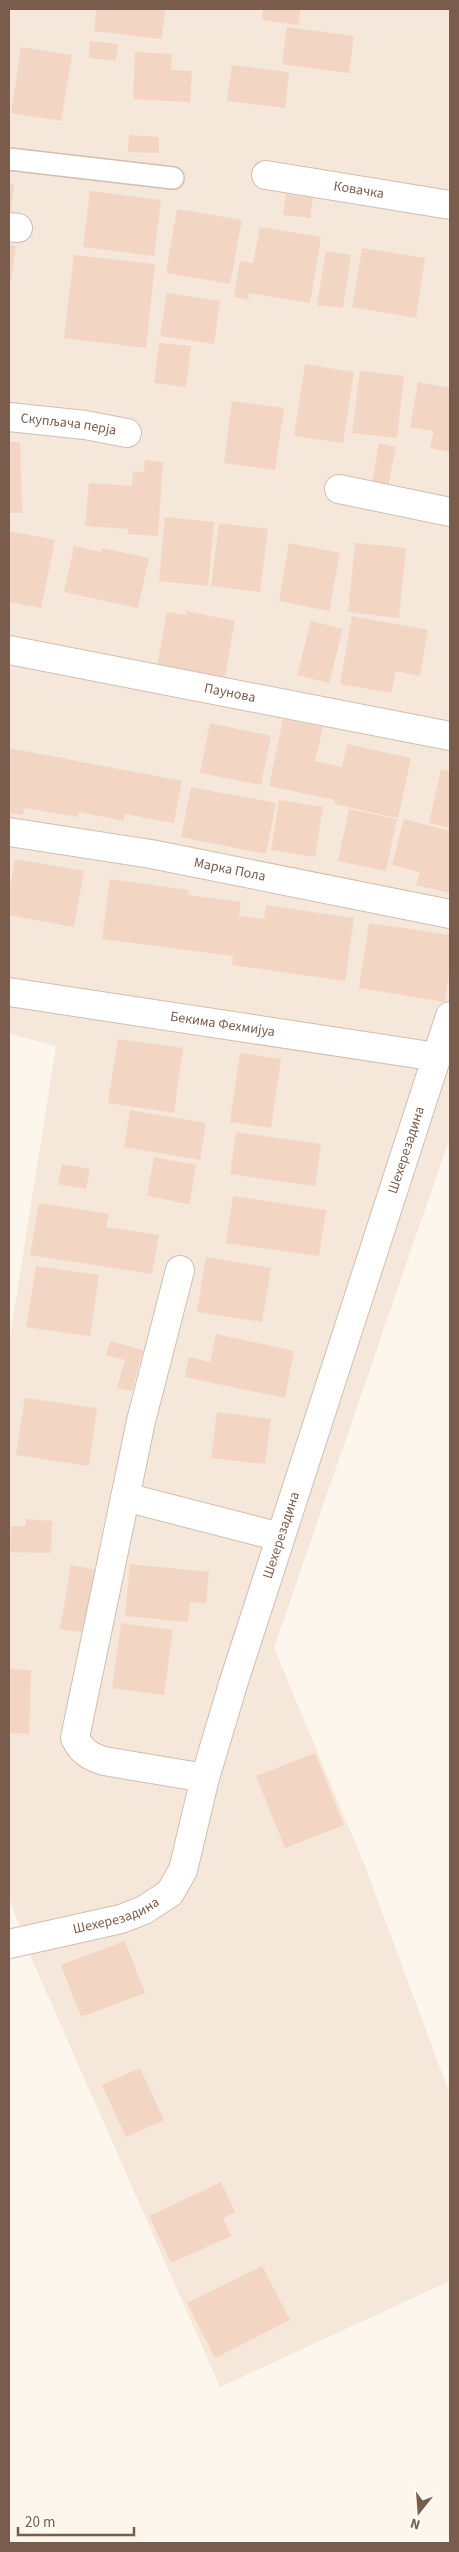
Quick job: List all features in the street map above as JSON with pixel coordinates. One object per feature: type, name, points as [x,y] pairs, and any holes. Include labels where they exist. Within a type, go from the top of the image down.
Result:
[{"type":"street","name":"Ковачка","points":[[266,175],[450,204]]},
{"type":"street","name":"Скупљача перја","points":[[9,418],[86,425],[127,432]]},
{"type":"street","points":[[339,489],[450,512]]},
{"type":"street","name":"Паунова","points":[[9,650],[450,736]]},
{"type":"street","name":"Марка Пола","points":[[9,832],[151,854],[450,914]]},
{"type":"street","name":"Бекима Фехмијуа","points":[[9,992],[437,1056]]},
{"type":"street","name":"Шехерезадина","points":[[9,1944],[121,1919],[144,1910],[170,1894],[183,1870],[206,1778],[280,1536],[450,1016]]},
{"type":"street","points":[[180,1270],[141,1421],[75,1738],[81,1749],[88,1755],[104,1761],[206,1778]]},
{"type":"street","points":[[125,1497],[280,1536]]},
{"type":"lane","points":[[9,159],[173,178]]},
{"type":"shaded area","points":[[9,9],[450,9],[450,1137],[274,1648],[367,1871],[450,2095],[450,2281],[220,2387],[30,1955],[9,1898],[9,1343],[56,1046],[9,1034]]},
{"type":"building","points":[[96,9],[165,9],[162,39],[94,31]]},
{"type":"building","points":[[263,9],[301,9],[298,25],[262,20]]},
{"type":"building","points":[[287,27],[354,36],[349,73],[282,64]]},
{"type":"building","points":[[90,41],[118,44],[116,61],[89,58]]},
{"type":"building","points":[[21,47],[72,55],[61,121],[11,113]]},
{"type":"building","points":[[135,52],[172,54],[171,70],[192,71],[190,102],[133,99]]},
{"type":"building","points":[[232,65],[289,72],[285,108],[227,101]]},
{"type":"building","points":[[129,135],[159,137],[159,153],[128,152]]},
{"type":"building","points":[[9,183],[14,184],[11,212],[9,211]]},
{"type":"building","points":[[90,191],[161,200],[154,256],[83,247]]},
{"type":"building","points":[[286,194],[313,198],[310,218],[283,215]]},
{"type":"building","points":[[177,209],[242,220],[230,284],[166,273]]},
{"type":"building","points":[[260,227],[321,237],[310,303],[249,293],[248,300],[234,297],[240,261],[253,263]]},
{"type":"building","points":[[9,245],[16,246],[10,286],[9,286]]},
{"type":"building","points":[[362,248],[425,258],[416,318],[352,307]]},
{"type":"building","points":[[326,251],[351,255],[343,308],[317,305]]},
{"type":"building","points":[[74,255],[155,264],[146,348],[64,338]]},
{"type":"building","points":[[167,293],[220,301],[214,344],[160,336]]},
{"type":"building","points":[[159,343],[191,346],[186,387],[154,383]]},
{"type":"building","points":[[305,364],[354,372],[343,443],[294,436]]},
{"type":"building","points":[[360,371],[404,376],[397,438],[352,433]]},
{"type":"building","points":[[418,382],[450,388],[450,452],[430,448],[434,431],[410,427]]},
{"type":"building","points":[[232,401],[284,408],[275,470],[224,463]]},
{"type":"building","points":[[9,442],[20,442],[22,513],[9,513]]},
{"type":"building","points":[[379,443],[396,447],[386,496],[370,493]]},
{"type":"building","points":[[145,460],[163,462],[158,536],[128,534],[128,529],[85,526],[89,483],[132,486],[133,471],[144,472]]},
{"type":"building","points":[[165,517],[214,522],[208,586],[159,581]]},
{"type":"building","points":[[219,523],[268,529],[260,592],[211,586]]},
{"type":"building","points":[[9,531],[55,540],[41,608],[9,602]]},
{"type":"building","points":[[289,543],[340,553],[329,611],[279,601]]},
{"type":"building","points":[[355,543],[406,548],[399,618],[348,612]]},
{"type":"building","points":[[74,546],[101,552],[102,548],[149,558],[138,608],[64,592]]},
{"type":"building","points":[[186,611],[235,621],[224,680],[157,666],[167,612],[186,615]]},
{"type":"building","points":[[352,616],[428,630],[420,676],[396,671],[391,693],[340,684]]},
{"type":"building","points":[[311,621],[343,629],[329,683],[297,675]]},
{"type":"building","points":[[283,719],[323,727],[315,761],[342,767],[347,744],[411,758],[398,818],[334,804],[335,800],[269,786]]},
{"type":"building","points":[[210,723],[271,736],[261,785],[200,773]]},
{"type":"building","points":[[9,748],[182,781],[174,823],[125,814],[124,821],[79,812],[78,817],[24,808],[23,815],[9,813]]},
{"type":"building","points":[[441,769],[450,772],[450,828],[429,823]]},
{"type":"building","points":[[191,787],[276,803],[266,854],[181,837]]},
{"type":"building","points":[[279,800],[323,807],[315,857],[271,850]]},
{"type":"building","points":[[349,809],[397,819],[386,871],[338,861]]},
{"type":"building","points":[[404,819],[450,831],[450,893],[416,885],[420,872],[392,865]]},
{"type":"building","points":[[15,859],[84,871],[74,927],[9,915],[9,893]]},
{"type":"building","points":[[110,879],[189,890],[188,895],[241,902],[239,916],[264,919],[266,905],[354,918],[345,981],[232,965],[233,956],[102,939]]},
{"type":"building","points":[[369,923],[450,935],[450,968],[445,1002],[359,988]]},
{"type":"building","points":[[118,1039],[183,1048],[174,1113],[108,1103]]},
{"type":"building","points":[[240,1053],[281,1059],[271,1128],[230,1122]]},
{"type":"building","points":[[130,1110],[206,1123],[200,1160],[124,1147]]},
{"type":"building","points":[[236,1132],[321,1144],[315,1186],[230,1174]]},
{"type":"building","points":[[154,1157],[196,1165],[189,1204],[147,1196]]},
{"type":"building","points":[[62,1164],[90,1169],[86,1189],[58,1184]]},
{"type":"building","points":[[233,1196],[326,1210],[319,1256],[226,1243]]},
{"type":"building","points":[[39,1203],[109,1214],[106,1227],[159,1235],[152,1274],[30,1255]]},
{"type":"building","points":[[206,1257],[271,1268],[262,1322],[197,1312]]},
{"type":"building","points":[[36,1266],[99,1275],[90,1336],[26,1327]]},
{"type":"building","points":[[216,1334],[294,1351],[285,1398],[185,1377],[189,1357],[210,1362]]},
{"type":"building","points":[[110,1341],[143,1350],[132,1391],[117,1388],[125,1360],[106,1355]]},
{"type":"building","points":[[25,1398],[97,1408],[89,1466],[16,1455]]},
{"type":"building","points":[[217,1412],[271,1419],[265,1464],[211,1458]]},
{"type":"building","points":[[26,1519],[52,1521],[51,1553],[10,1552],[11,1526],[26,1526]]},
{"type":"building","points":[[130,1564],[209,1572],[206,1603],[190,1602],[188,1622],[125,1616]]},
{"type":"building","points":[[71,1565],[97,1570],[86,1633],[60,1629]]},
{"type":"building","points":[[121,1623],[173,1630],[164,1695],[112,1688]]},
{"type":"building","points":[[9,1669],[31,1670],[29,1734],[9,1733]]},
{"type":"building","points":[[315,1753],[344,1825],[285,1848],[256,1776]]},
{"type":"building","points":[[125,1941],[145,1993],[81,2017],[61,1965]]},
{"type":"building","points":[[140,2068],[164,2120],[126,2137],[102,2085]]},
{"type":"building","points":[[221,2182],[235,2212],[223,2218],[231,2236],[171,2263],[149,2216]]},
{"type":"building","points":[[262,2266],[290,2320],[215,2358],[187,2303]]}]
